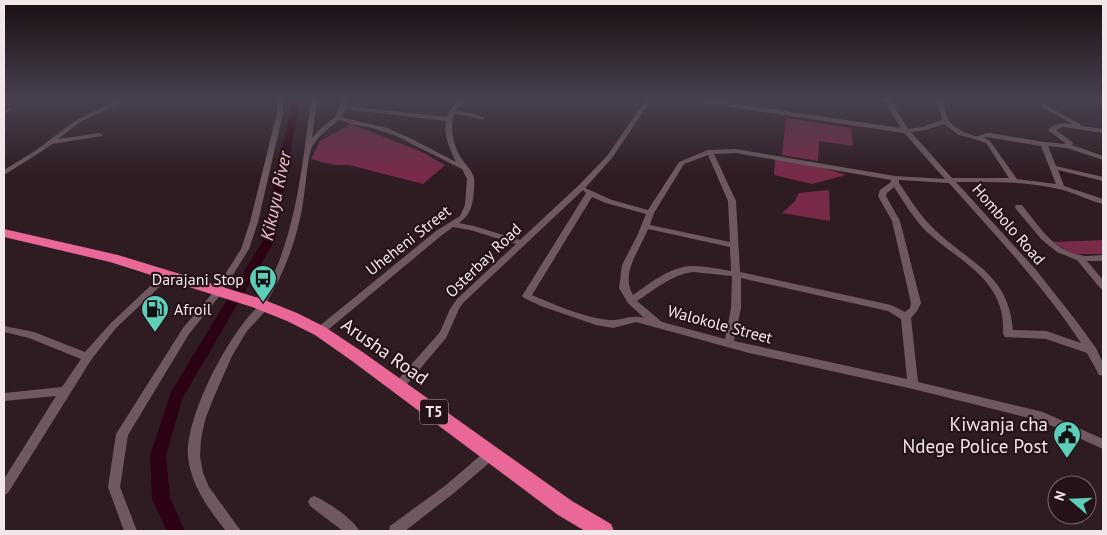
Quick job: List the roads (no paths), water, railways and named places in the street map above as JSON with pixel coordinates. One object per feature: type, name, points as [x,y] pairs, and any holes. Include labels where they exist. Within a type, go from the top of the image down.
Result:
[{"type":"highway","name":"T5","points":[[4,233],[113,258],[261,304]]},
{"type":"highway","name":"Arusha Road","points":[[261,304],[320,331],[492,453],[565,508],[604,531]]},
{"type":"street","points":[[4,173],[50,143],[73,125]]},
{"type":"street","points":[[130,531],[114,487],[122,434],[186,331],[221,292],[245,249],[254,222],[277,125]]},
{"type":"street","points":[[234,531],[207,498],[200,485],[193,448],[197,422],[228,354],[270,290],[290,244],[302,189],[311,125]]},
{"type":"street","points":[[307,150],[321,131],[329,125]]},
{"type":"street","points":[[363,125],[388,130],[462,167]]},
{"type":"street","name":"Uheheni Street","points":[[320,331],[439,233],[464,217],[471,188],[469,173],[462,167],[450,139],[450,125]]},
{"type":"street","points":[[631,125],[586,190],[527,296],[596,322],[613,324],[636,319],[659,324]]},
{"type":"street","points":[[866,125],[906,131],[924,129],[935,125]]},
{"type":"street","name":"Hombolo Road","points":[[902,125],[1060,307],[1092,351],[1103,372]]},
{"type":"street","points":[[951,125],[961,134],[980,138],[993,147],[1014,180]]},
{"type":"street","points":[[1068,146],[1070,143],[1051,130],[1054,127],[1063,125],[1103,131]]},
{"type":"street","points":[[1078,125],[1083,128]]},
{"type":"street","points":[[50,143],[100,135]]},
{"type":"street","points":[[980,138],[990,135],[1068,146],[1103,158]]},
{"type":"street","points":[[1044,144],[1045,151],[1060,186]]},
{"type":"street","points":[[906,316],[891,308],[868,302],[736,274],[704,270],[679,271],[631,301],[624,288],[626,265],[650,213],[681,163],[695,156],[710,152],[722,151],[755,154],[895,180],[1014,180],[1060,186],[1103,202]]},
{"type":"street","points":[[710,152],[732,201],[736,308],[729,344]]},
{"type":"street","points":[[1052,167],[1103,180]]},
{"type":"street","points":[[895,180],[883,192],[882,196],[896,221],[916,303],[914,309],[906,316]]},
{"type":"street","points":[[895,180],[930,230],[992,281],[1000,292],[1009,320],[1008,334],[1046,335],[1092,351]]},
{"type":"street","points":[[586,190],[603,200],[650,213]]},
{"type":"street","name":"Osterbay Road","points":[[399,386],[443,335],[449,325],[450,314],[460,301],[521,243],[586,190]]},
{"type":"street","points":[[1019,207],[1050,243],[1069,255],[1080,258],[1103,258]]},
{"type":"street","points":[[453,225],[471,228],[521,243]]},
{"type":"street","points":[[645,226],[734,245]]},
{"type":"street","points":[[1080,258],[1103,286]]},
{"type":"street","points":[[4,489],[88,357],[113,326],[167,275]]},
{"type":"street","name":"Walokole Street","points":[[631,301],[659,324],[729,344],[913,385],[1043,417],[1103,444]]},
{"type":"street","points":[[906,316],[913,385]]},
{"type":"street","points":[[4,329],[31,335],[88,357]]},
{"type":"street","points":[[4,398],[66,391]]},
{"type":"street","points":[[395,531],[450,489],[492,453]]},
{"type":"street","points":[[314,502],[353,531]]},
{"type":"waterway","name":"Kikuyu River","points":[[176,531],[161,499],[158,455],[176,396],[268,242],[291,125]]},
{"type":"place","name":"Darajani Stop","points":[[263,303]]},
{"type":"place","name":"Afroil","points":[[155,333]]},
{"type":"place","name":"Kiwanja cha Ndege Police Post","points":[[1067,459]]}]
